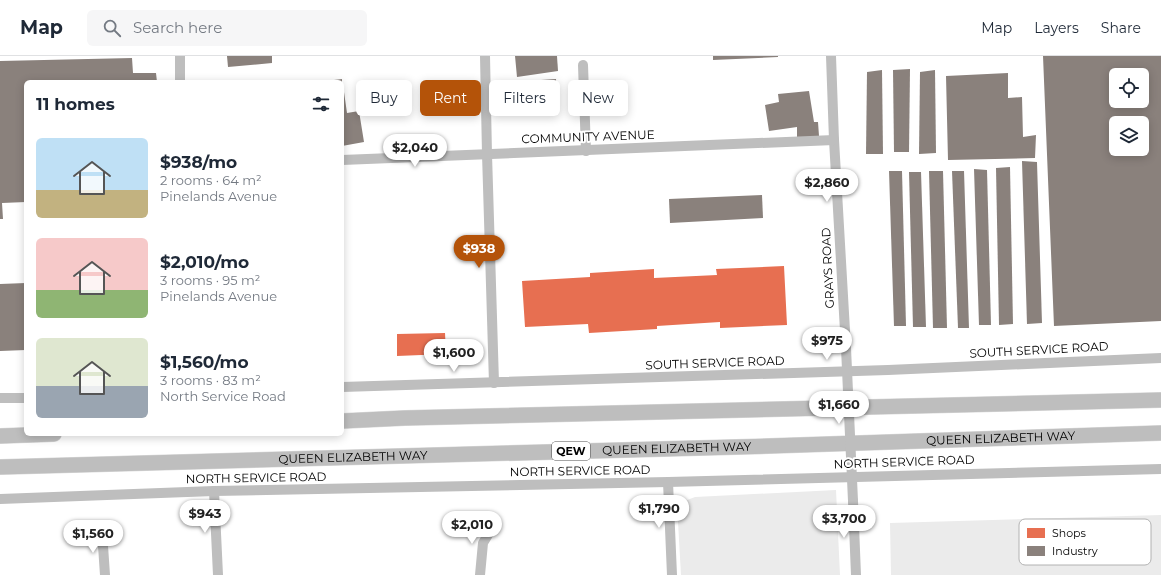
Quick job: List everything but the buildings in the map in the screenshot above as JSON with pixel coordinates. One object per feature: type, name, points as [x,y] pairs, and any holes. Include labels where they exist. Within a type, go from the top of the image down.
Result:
[{"type":"highway","points":[[344,421],[405,418],[1161,400]]},
{"type":"highway","name":"QUEEN ELIZABETH WAY","points":[[0,467],[761,446],[1161,433]]},
{"type":"highway","points":[[0,436],[24,435]]},
{"type":"street","points":[[180,56],[180,80]]},
{"type":"street","points":[[485,56],[486,154],[494,383]]},
{"type":"street","name":"GRAYS ROAD","points":[[831,56],[856,575]]},
{"type":"street","points":[[583,65],[586,151]]},
{"type":"street","name":"COMMUNITY AVENUE","points":[[344,160],[834,140]]},
{"type":"street","name":"SOUTH SERVICE ROAD","points":[[344,387],[888,370],[1161,358]]},
{"type":"street","points":[[0,398],[24,398]]},
{"type":"street","name":"NORTH SERVICE ROAD","points":[[0,499],[214,492],[668,482],[1161,468]]},
{"type":"street","points":[[668,482],[672,575]]},
{"type":"street","points":[[214,492],[218,575]]},
{"type":"street","points":[[480,575],[484,543],[494,525]]},
{"type":"street","points":[[102,531],[105,575]]},
{"type":"shaded area","points":[[836,490],[840,575],[681,575],[677,504],[695,497]]},
{"type":"shaded area","points":[[1161,515],[1161,575],[891,575],[890,523],[1019,519],[1019,565],[1151,565],[1151,519],[1026,519]]}]
